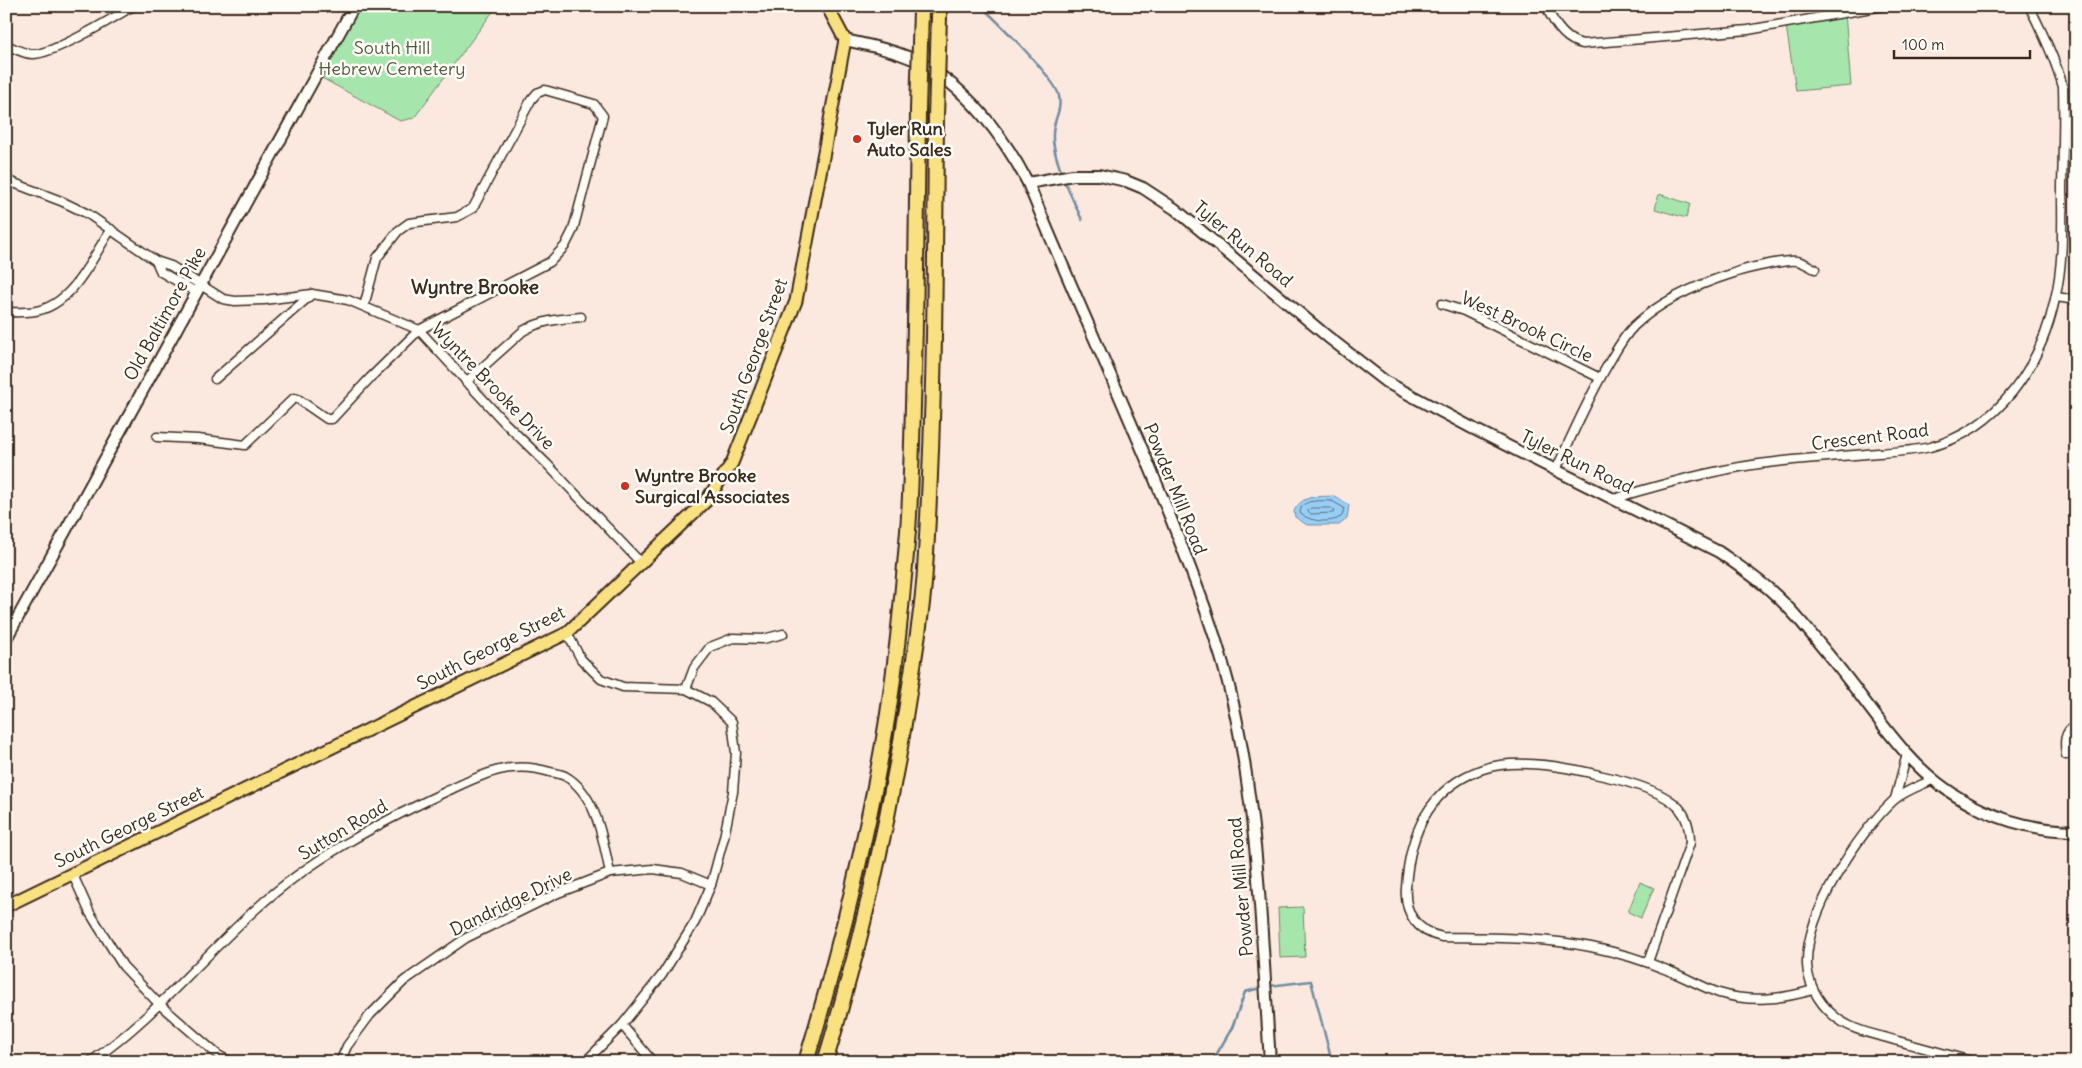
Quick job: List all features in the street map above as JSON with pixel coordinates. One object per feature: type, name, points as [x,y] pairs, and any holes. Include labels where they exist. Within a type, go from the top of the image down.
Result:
[{"type":"highway","points":[[806,1062],[845,925],[866,831],[885,735],[896,648],[908,530],[910,484],[916,324],[921,8]]},
{"type":"highway","points":[[825,1062],[849,982],[879,860],[904,726],[925,571],[932,393],[939,12]]},
{"type":"main road","points":[[827,6],[845,40]]},
{"type":"main road","name":"South George Street","points":[[6,906],[567,633],[701,507],[720,483],[732,463],[796,301],[830,130],[845,40]]},
{"type":"street","points":[[6,45],[31,54],[41,53],[75,38],[133,6]]},
{"type":"street","name":"Old Baltimore Pike","points":[[6,639],[354,6]]},
{"type":"street","points":[[1546,6],[1551,16],[1568,37],[1574,43],[1583,44],[1748,30],[1884,6]]},
{"type":"street","name":"Crescent Road","points":[[1615,500],[1629,494],[1721,469],[1776,462],[1907,451],[1930,447],[1963,435],[1995,411],[2022,380],[2039,348],[2050,321],[2056,297],[2061,248],[2064,121],[2063,87],[2057,64],[2029,6]]},
{"type":"street","name":"Powder Mill Road","points":[[845,40],[900,54],[916,61],[942,77],[983,114],[1016,161],[1028,183],[1160,493],[1199,590],[1218,649],[1232,702],[1246,774],[1254,840],[1270,1062]]},
{"type":"street","points":[[157,437],[198,439],[245,446],[294,398],[327,419],[332,419],[418,330],[550,262],[565,246],[573,230],[603,116],[594,104],[545,90],[537,93],[531,100],[472,208],[457,217],[409,223],[388,240],[377,258],[364,306]]},
{"type":"street","points":[[2064,121],[2076,119]]},
{"type":"street","name":"Tyler Run Road","points":[[1028,183],[1069,176],[1099,175],[1126,181],[1142,188],[1175,209],[1328,337],[1386,382],[1414,399],[1719,552],[1772,591],[1832,659],[1906,754],[1954,794],[1977,809],[2001,819],[2029,827],[2056,831],[2076,831]]},
{"type":"street","name":"Wyntre Brooke Drive","points":[[6,180],[61,201],[88,214],[156,260],[171,266],[198,288],[222,299],[235,301],[312,294],[348,300],[418,330],[642,564]]},
{"type":"street","points":[[6,311],[30,312],[48,308],[70,293],[111,230]]},
{"type":"street","points":[[1556,470],[1600,378],[1620,344],[1635,325],[1654,310],[1677,296],[1710,281],[1744,269],[1796,260],[1815,269]]},
{"type":"street","points":[[215,379],[312,294]]},
{"type":"street","points":[[2056,297],[2076,300]]},
{"type":"street","name":"West Brook Circle","points":[[1442,304],[1464,311],[1600,378]]},
{"type":"street","points":[[466,382],[523,331],[548,320],[581,317]]},
{"type":"street","points":[[567,633],[580,659],[600,679],[623,687],[686,689],[711,702],[732,722],[736,753],[733,792],[724,837],[711,885],[694,922],[662,975],[622,1025],[585,1062]]},
{"type":"street","points":[[686,689],[694,668],[710,647],[734,638],[763,639],[783,634]]},
{"type":"street","points":[[2066,755],[2064,742],[2068,730],[2076,724]]},
{"type":"street","points":[[1895,799],[1906,754]]},
{"type":"street","points":[[1648,962],[1690,843],[1688,822],[1683,813],[1671,800],[1619,779],[1558,767],[1512,764],[1484,769],[1463,778],[1442,794],[1424,816],[1413,839],[1406,872],[1405,894],[1411,917],[1423,930],[1442,937],[1518,938],[1567,942],[1648,962],[1718,993],[1754,1000],[1791,997],[1813,990]]},
{"type":"street","name":"Sutton Road","points":[[90,1062],[133,1030],[257,908],[305,869],[391,817],[488,772],[522,766],[565,777],[583,793],[599,822],[610,873]]},
{"type":"street","points":[[1934,779],[1895,799],[1856,844],[1834,879],[1821,906],[1808,947],[1807,965],[1813,990],[1830,1013],[1842,1023],[1852,1028],[1975,1062]]},
{"type":"street","name":"Dandridge Drive","points":[[340,1062],[347,1046],[370,1015],[412,976],[466,938],[558,893],[610,873],[653,869],[682,873],[711,885]]},
{"type":"street","points":[[73,875],[90,913],[123,966],[159,1004],[218,1055],[231,1062]]},
{"type":"street","points":[[622,1025],[653,1062]]},
{"type":"green space","name":"South Hill Hebrew Cemetery","points":[[360,6],[497,6],[414,118],[400,121],[320,77]]},
{"type":"green space","points":[[1845,13],[1851,86],[1796,91],[1785,19]]},
{"type":"green space","points":[[1659,194],[1690,204],[1686,218],[1655,209]]},
{"type":"green space","points":[[1640,882],[1654,888],[1641,918],[1628,912]]},
{"type":"green space","points":[[1303,907],[1305,957],[1280,958],[1278,908]]},
{"type":"water","points":[[1334,496],[1349,505],[1347,519],[1339,525],[1307,525],[1295,517],[1294,511],[1306,499]]},
{"type":"waterway","points":[[981,6],[1025,50],[1056,88],[1060,102],[1053,129],[1053,144],[1062,175]]},
{"type":"waterway","points":[[1064,180],[1082,220]]},
{"type":"waterway","points":[[1269,986],[1311,981],[1332,1062]]},
{"type":"waterway","points":[[1212,1062],[1232,1028],[1245,992],[1264,987]]},
{"type":"place","name":"Tyler Run Auto Sales","points":[[857,139]]},
{"type":"place","name":"Wyntre Brooke Surgical Associates","points":[[625,486]]},
{"type":"district","name":"Wyntre Brooke","points":[[475,287]]}]
